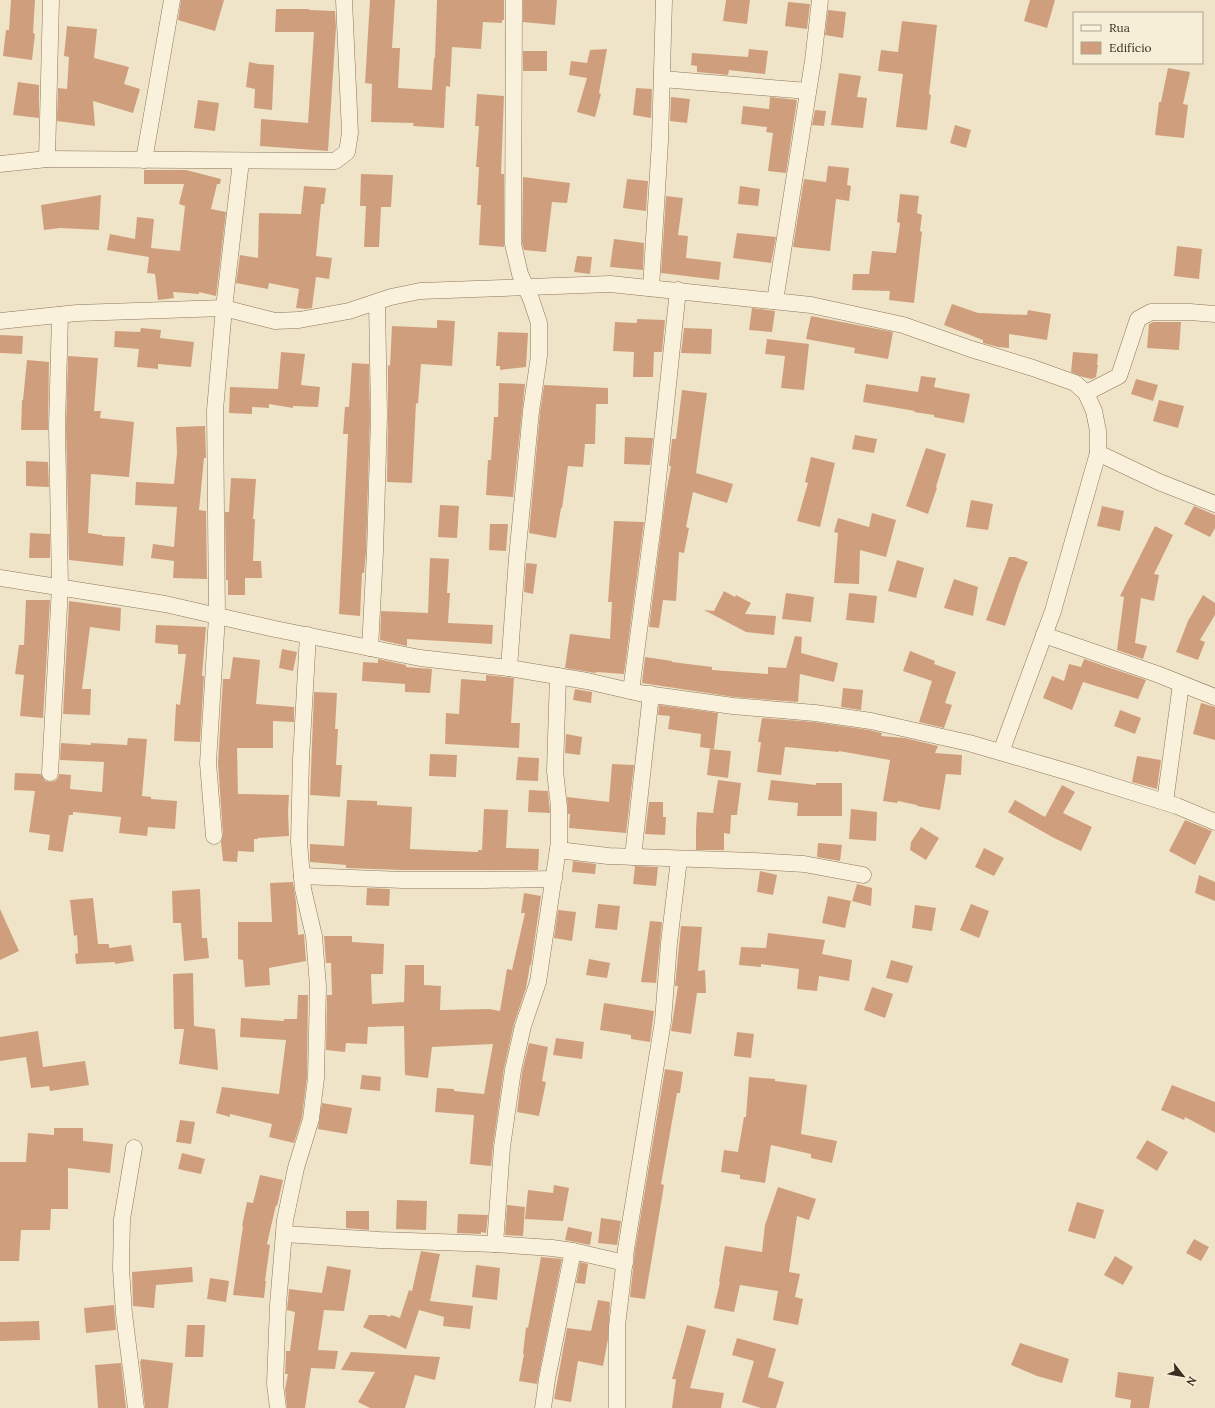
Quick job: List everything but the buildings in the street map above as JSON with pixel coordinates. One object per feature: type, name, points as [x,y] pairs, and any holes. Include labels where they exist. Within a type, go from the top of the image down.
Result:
[{"type":"street","points":[[47,159],[51,0]]},
{"type":"street","points":[[144,160],[172,0]]},
{"type":"street","points":[[0,164],[47,159],[335,161],[347,152],[350,133],[344,0]]},
{"type":"street","points":[[509,668],[518,542],[531,411],[539,356],[539,324],[520,274],[513,244],[514,0]]},
{"type":"street","points":[[651,288],[660,141],[664,0]]},
{"type":"street","points":[[775,301],[813,62],[820,0]]},
{"type":"street","points":[[662,79],[808,91]]},
{"type":"street","points":[[214,836],[208,763],[217,616],[215,410],[224,308],[241,161]]},
{"type":"street","points":[[0,321],[60,315],[224,308],[275,321],[300,320],[349,311],[391,297],[420,292],[525,286],[610,284],[811,305],[903,325],[1075,383],[1086,393],[1094,411],[1098,431],[1098,453],[1053,611],[1001,752]]},
{"type":"street","points":[[631,691],[654,517],[678,290]]},
{"type":"street","points":[[370,648],[375,552],[379,416],[377,302]]},
{"type":"street","points":[[1086,393],[1119,376],[1138,319],[1152,312],[1190,312],[1215,314]]},
{"type":"street","points":[[50,773],[60,588],[57,427],[60,315]]},
{"type":"street","points":[[1098,453],[1159,482],[1215,504]]},
{"type":"street","points":[[0,578],[164,604],[420,658],[509,668],[558,676],[631,691],[733,706],[815,713],[871,720],[1001,752],[1165,802],[1215,822]]},
{"type":"street","points":[[278,1408],[276,1384],[278,1305],[285,1220],[296,1168],[311,1119],[316,1078],[318,986],[314,936],[303,889],[299,835],[301,759],[308,635]]},
{"type":"street","points":[[1044,635],[1157,674],[1215,697]]},
{"type":"street","points":[[495,1244],[502,1147],[513,1070],[524,1026],[538,982],[558,850],[559,807],[555,771],[558,676]]},
{"type":"street","points":[[1165,802],[1181,684]]},
{"type":"street","points":[[633,857],[651,694]]},
{"type":"street","points":[[558,850],[608,856],[804,864],[863,875]]},
{"type":"street","points":[[617,1408],[617,1326],[625,1263],[663,1021],[669,943],[679,859]]},
{"type":"street","points":[[302,876],[403,880],[554,879]]},
{"type":"street","points":[[134,1148],[122,1219],[121,1269],[124,1314],[136,1408]]},
{"type":"street","points":[[284,1234],[552,1248],[573,1251],[625,1263]]},
{"type":"street","points":[[543,1408],[547,1379],[573,1251]]}]
